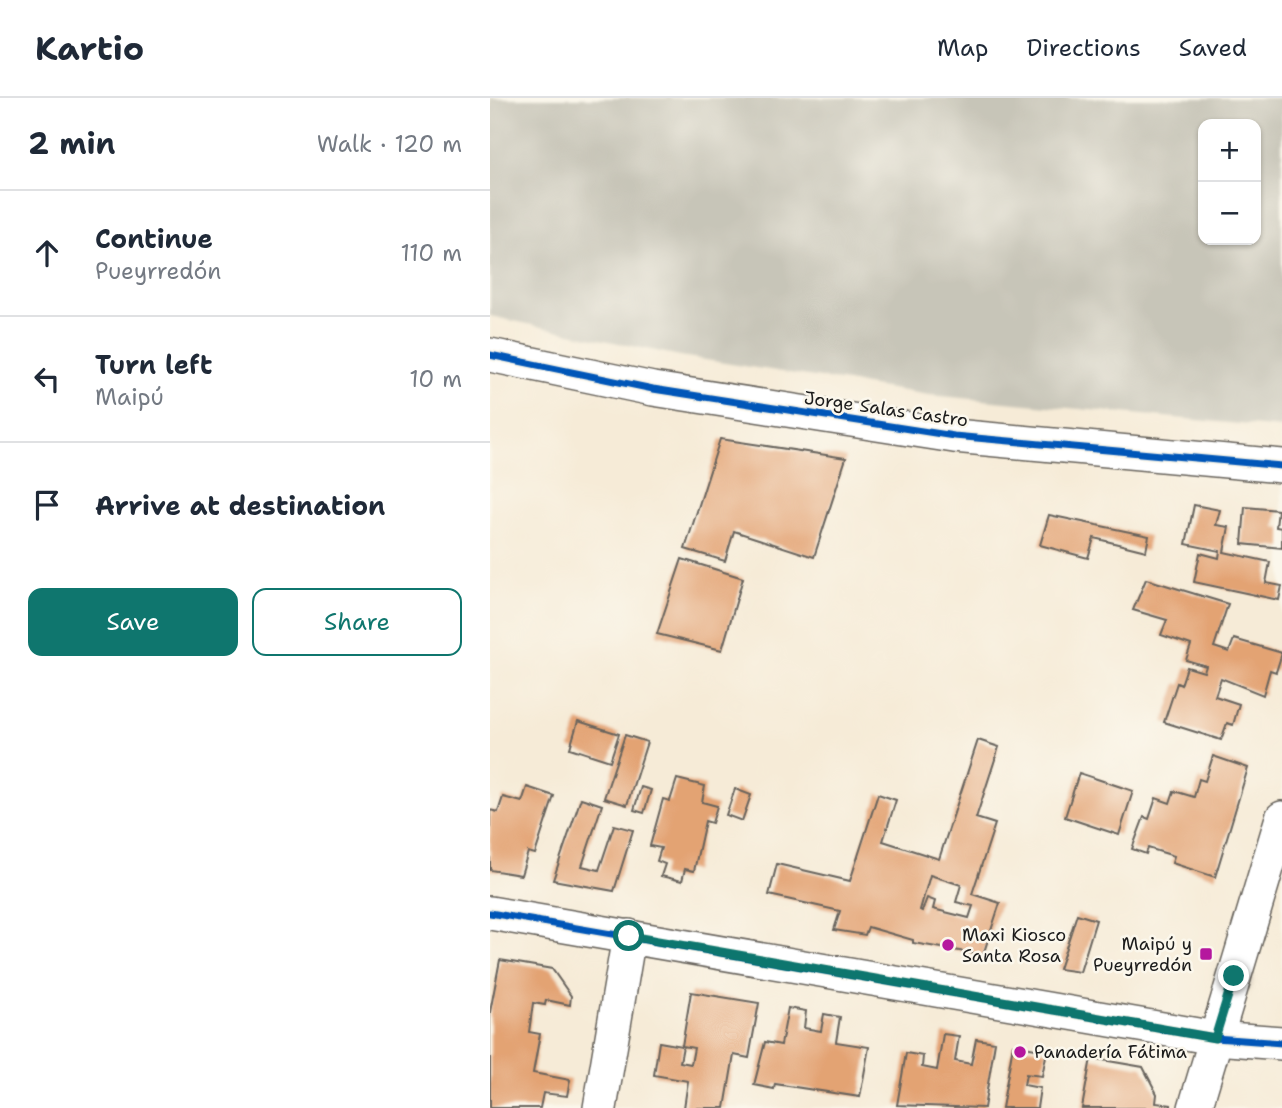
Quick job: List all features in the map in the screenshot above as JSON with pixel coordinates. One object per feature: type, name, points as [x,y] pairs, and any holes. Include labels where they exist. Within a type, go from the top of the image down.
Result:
[{"type":"street","name":"Jorge Salas Castro","points":[[490,355],[653,389],[954,436],[1282,466]]},
{"type":"street","points":[[1195,1108],[1282,818]]},
{"type":"street","points":[[490,913],[1215,1038],[1282,1043]]},
{"type":"street","points":[[600,1108],[629,936]]},
{"type":"shaded area","points":[[490,98],[1282,98],[1282,428],[929,395],[680,356],[490,316]]},
{"type":"building","points":[[720,439],[846,458],[814,557],[734,531],[725,561],[685,549]]},
{"type":"building","points":[[1194,505],[1220,510],[1216,525],[1229,527],[1224,552],[1270,562],[1266,583],[1282,586],[1279,600],[1194,582],[1200,553],[1219,558],[1220,551],[1186,544]]},
{"type":"building","points":[[1245,507],[1278,510],[1276,527],[1282,528],[1282,548],[1242,544]]},
{"type":"building","points":[[1049,515],[1149,536],[1146,551],[1094,538],[1088,558],[1040,545]]},
{"type":"building","points":[[682,559],[743,578],[722,650],[657,634]]},
{"type":"building","points":[[1146,579],[1228,604],[1214,647],[1229,652],[1234,639],[1282,653],[1276,672],[1270,670],[1263,695],[1221,678],[1215,696],[1239,704],[1233,725],[1227,723],[1221,740],[1164,722],[1177,683],[1181,685],[1187,667],[1204,672],[1206,666],[1186,660],[1191,645],[1161,635],[1167,620],[1133,610]]},
{"type":"building","points":[[578,721],[619,734],[610,761],[570,748]]},
{"type":"building","points":[[625,735],[647,742],[627,805],[604,798]]},
{"type":"building","points":[[978,740],[999,747],[976,818],[995,824],[972,894],[1000,903],[983,955],[913,943],[913,940],[868,927],[865,935],[834,930],[840,911],[769,895],[777,864],[850,881],[878,794],[896,800],[883,841],[939,859]],"holes":[[[930,875],[961,885],[956,902],[973,906],[969,918],[933,909],[935,901],[927,898],[922,911],[920,910]]]},
{"type":"building","points":[[1213,756],[1248,768],[1215,877],[1172,863],[1174,856],[1148,848],[1146,854],[1132,849],[1144,817],[1149,819],[1156,798],[1170,803],[1174,791],[1194,797],[1199,779],[1205,781]]},
{"type":"building","points":[[1079,773],[1133,791],[1119,835],[1065,817]]},
{"type":"building","points":[[677,779],[705,786],[702,802],[717,806],[712,823],[705,821],[694,871],[685,869],[682,881],[661,876],[665,864],[657,861],[661,848],[650,846],[663,799],[670,801]]},
{"type":"building","points":[[527,787],[554,796],[535,854],[528,852],[521,875],[490,870],[490,810],[498,812],[503,797],[522,802]]},
{"type":"building","points":[[641,787],[651,790],[644,813],[634,810]]},
{"type":"building","points":[[735,789],[751,795],[742,821],[726,815]]},
{"type":"building","points":[[581,798],[602,805],[582,866],[599,870],[614,825],[633,830],[614,891],[553,880]]},
{"type":"building","points":[[1077,914],[1096,920],[1080,972],[1059,969]]},
{"type":"building","points":[[500,960],[552,969],[571,996],[570,1005],[546,1000],[545,1005],[533,1003],[529,1032],[540,1034],[533,1073],[570,1080],[567,1096],[543,1093],[540,1108],[490,1108],[490,1012]]},
{"type":"building","points":[[691,992],[759,1003],[749,1058],[734,1055],[725,1108],[684,1108],[688,1081],[654,1075],[659,1042],[682,1046]],"holes":[[[683,1046],[694,1048],[691,1064],[680,1062]]]},
{"type":"building","points":[[788,1008],[806,1011],[804,1028],[821,1031],[824,1014],[840,1017],[836,1042],[869,1047],[860,1097],[775,1084],[774,1089],[754,1085],[765,1042],[781,1045]]},
{"type":"building","points":[[943,1034],[959,1036],[955,1061],[971,1064],[976,1039],[995,1042],[984,1108],[897,1105],[906,1053],[923,1056],[922,1067],[937,1070]]},
{"type":"building","points":[[1013,1045],[1047,1051],[1042,1076],[1026,1074],[1024,1085],[1040,1088],[1037,1108],[1002,1108]]},
{"type":"building","points":[[1091,1058],[1143,1067],[1157,1094],[1156,1103],[1171,1105],[1171,1108],[1082,1108]]},
{"type":"cycle path","points":[[490,355],[653,389],[954,436],[1282,466]]},
{"type":"cycle path","points":[[490,913],[1215,1038],[1282,1043]]},
{"type":"place","name":"Maxi Kiosco Santa Rosa","points":[[948,945]]},
{"type":"place","name":"Maipú y Pueyrredón","points":[[1206,954]]},
{"type":"place","name":"Panadería Fátima","points":[[1020,1052]]},
{"type":"route","points":[[629,936],[1215,1038],[1234,976]]}]
